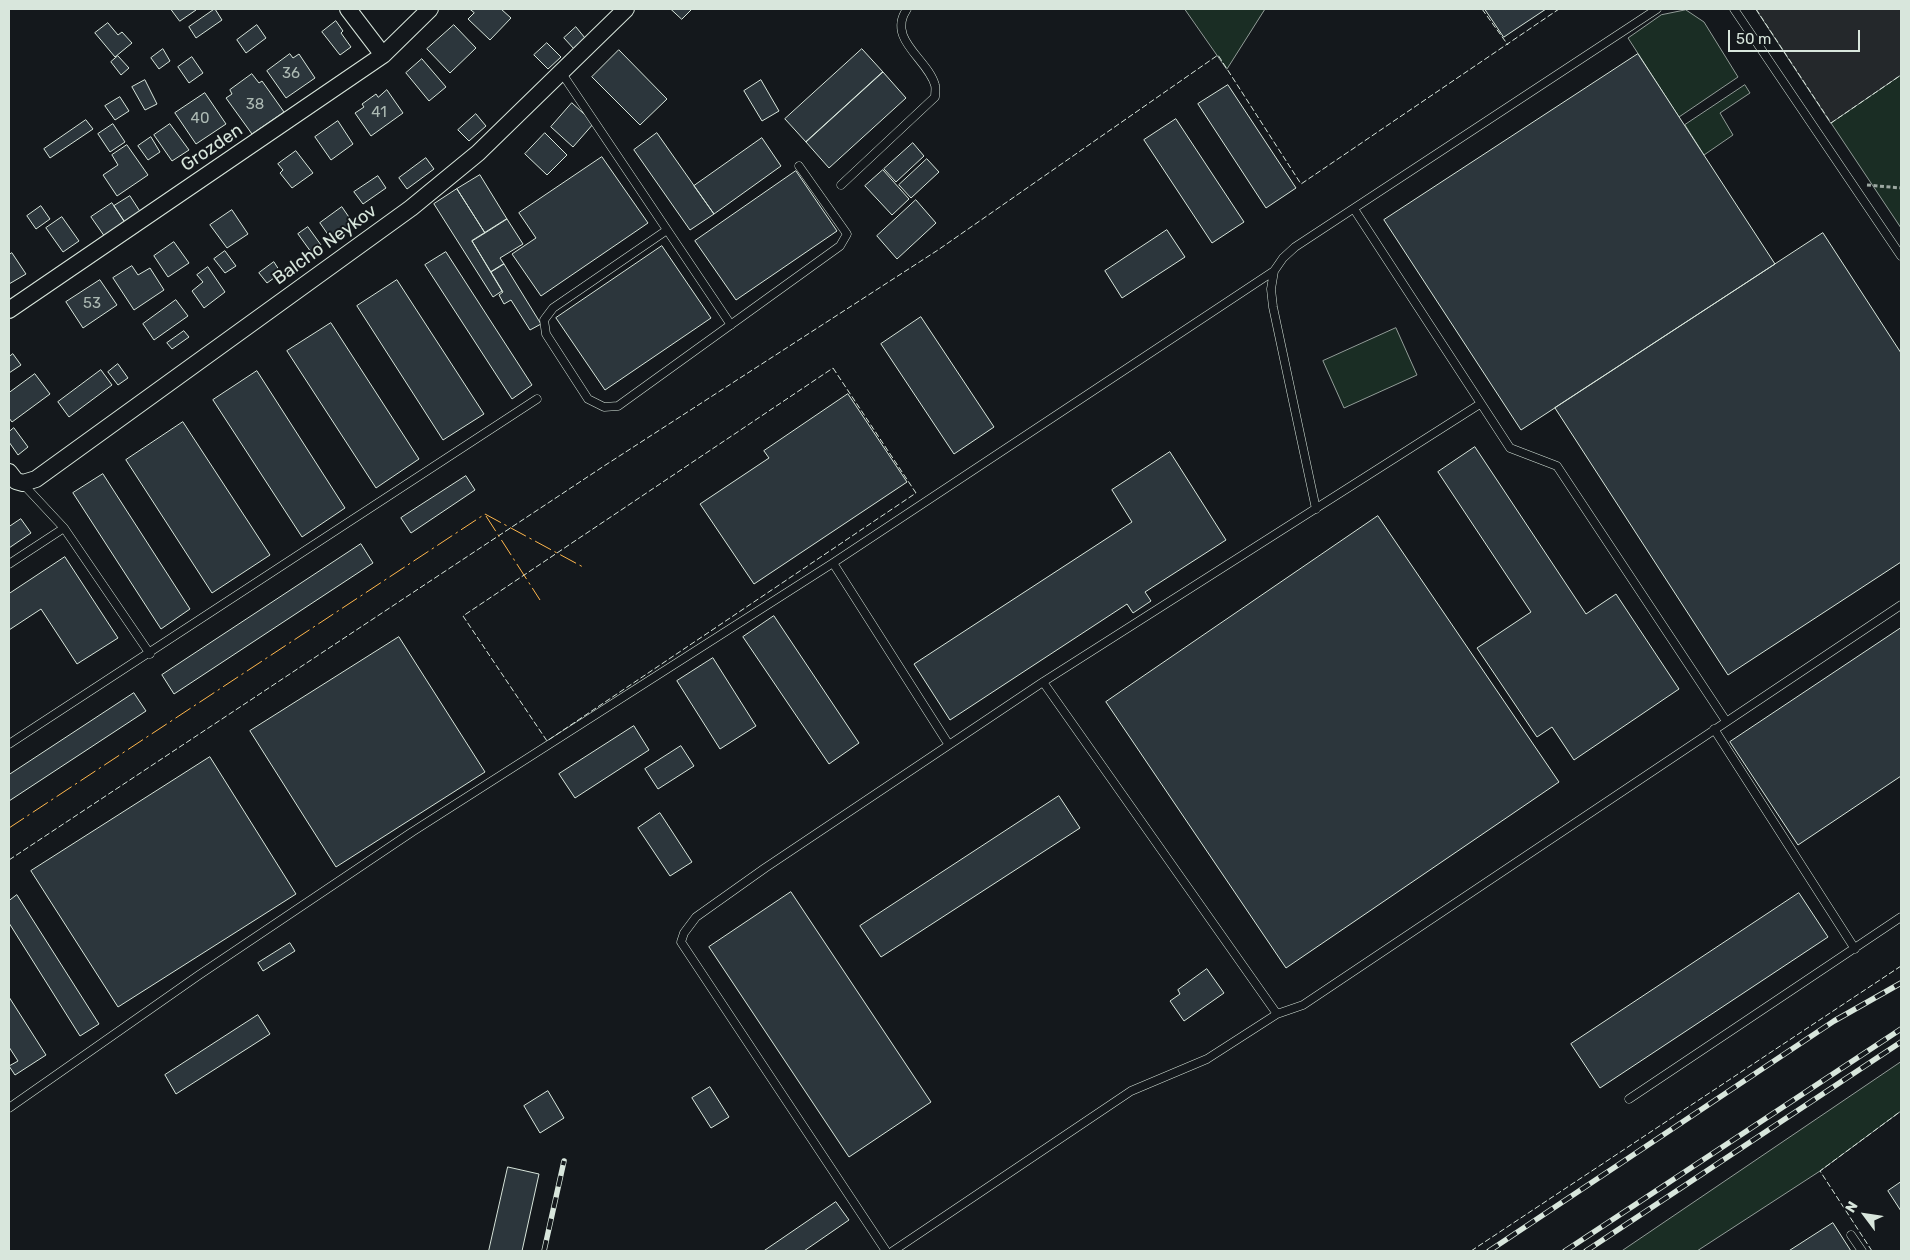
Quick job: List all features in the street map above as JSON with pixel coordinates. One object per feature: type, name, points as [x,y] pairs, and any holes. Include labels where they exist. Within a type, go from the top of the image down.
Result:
[{"type":"street","points":[[348,9],[383,55]]},
{"type":"street","name":"Grozden","points":[[9,310],[383,55],[430,9]]},
{"type":"street","name":"Balcho Neykov","points":[[22,483],[36,479],[411,208],[478,153],[626,9]]},
{"type":"street","points":[[9,472],[16,481],[22,483]]},
{"type":"lane","points":[[841,185],[935,97],[935,85],[902,35],[900,23],[907,9]]},
{"type":"lane","points":[[9,1108],[199,976],[412,832],[833,563],[1274,271],[1283,258],[1295,248],[1656,9]]},
{"type":"lane","points":[[1734,9],[1901,256]]},
{"type":"lane","points":[[561,72],[731,325]]},
{"type":"lane","points":[[667,230],[553,308],[544,320],[546,334],[588,399],[604,407],[618,406],[840,246],[847,234],[799,166]]},
{"type":"lane","points":[[1354,209],[1510,448],[1557,466],[1726,721]]},
{"type":"lane","points":[[1274,271],[1271,289],[1273,307],[1316,509]]},
{"type":"lane","points":[[9,744],[150,654],[538,399]]},
{"type":"lane","points":[[886,1251],[681,942],[684,932],[696,917],[718,900],[1043,682],[1480,404]]},
{"type":"lane","points":[[22,483],[64,528],[150,654]]},
{"type":"lane","points":[[9,564],[64,528]]},
{"type":"lane","points":[[833,563],[949,745]]},
{"type":"lane","points":[[893,1251],[1131,1092],[1207,1059],[1276,1014],[1303,1005],[1901,605]]},
{"type":"lane","points":[[1043,682],[1276,1014]]},
{"type":"lane","points":[[1714,729],[1855,949]]},
{"type":"lane","points":[[1629,1099],[1901,918]]},
{"type":"lane","points":[[1851,1235],[1862,1251]]},
{"type":"path","points":[[1852,183],[1901,188]]},
{"type":"green space","points":[[1185,9],[1265,9],[1227,69]]},
{"type":"green space","points":[[1686,10],[1704,22],[1738,77],[1679,117],[1628,38],[1661,15]]},
{"type":"green space","points":[[1901,75],[1901,228],[1831,123]]},
{"type":"green space","points":[[1745,85],[1750,93],[1720,113],[1733,135],[1704,155],[1685,125]]},
{"type":"green space","points":[[1396,328],[1417,375],[1344,408],[1323,361]]},
{"type":"green space","points":[[1901,1062],[1901,1111],[1820,1171],[1697,1251],[1622,1251]]},
{"type":"shaded area","points":[[1756,9],[1901,9],[1901,75],[1831,123]]},
{"type":"building","points":[[171,9],[195,9],[196,10],[180,21]]},
{"type":"building","points":[[215,9],[222,20],[196,38],[189,27]]},
{"type":"building","points":[[470,9],[501,9],[511,18],[490,40],[468,19],[474,13]]},
{"type":"building","points":[[671,9],[692,9],[682,19]]},
{"type":"building","points":[[1485,9],[1546,9],[1504,37]]},
{"type":"building","points":[[336,21],[343,31],[341,33],[351,47],[340,55],[322,32]]},
{"type":"building","points":[[108,23],[118,35],[122,32],[132,43],[115,57],[95,33]]},
{"type":"building","points":[[257,25],[266,38],[246,53],[237,40]]},
{"type":"building","points":[[454,25],[476,48],[450,73],[427,49]]},
{"type":"building","points":[[576,27],[585,38],[574,49],[564,38]]},
{"type":"building","points":[[547,43],[561,57],[548,69],[534,55]]},
{"type":"building","points":[[163,49],[170,61],[159,69],[151,58]]},
{"type":"building","points":[[862,49],[883,72],[806,142],[785,119]]},
{"type":"building","points":[[619,50],[667,99],[640,125],[592,77]]},
{"type":"building","points":[[290,54],[293,58],[299,54],[315,78],[286,98],[267,71]]},
{"type":"building","points":[[1638,54],[1775,264],[1521,430],[1384,220]]},
{"type":"building","points":[[118,56],[129,68],[121,75],[111,62]]},
{"type":"building","points":[[192,57],[203,73],[189,83],[178,67]]},
{"type":"building","points":[[422,59],[446,87],[429,101],[406,73]]},
{"type":"building","points":[[883,72],[906,98],[829,168],[806,142]]},
{"type":"building","points":[[252,74],[259,83],[262,81],[284,112],[252,134],[226,98],[232,94],[230,90]]},
{"type":"building","points":[[145,80],[157,104],[145,110],[132,87]]},
{"type":"building","points":[[761,80],[779,111],[762,121],[744,91]]},
{"type":"building","points":[[1228,85],[1296,188],[1266,208],[1198,104]]},
{"type":"building","points":[[387,90],[403,113],[371,136],[355,113],[364,107],[362,104],[376,94],[378,97]]},
{"type":"building","points":[[205,93],[226,124],[196,144],[175,113]]},
{"type":"building","points":[[120,97],[129,111],[115,120],[105,106]]},
{"type":"building","points":[[572,103],[594,123],[573,147],[551,127]]},
{"type":"building","points":[[476,114],[486,126],[469,141],[458,130]]},
{"type":"building","points":[[1176,119],[1244,222],[1212,243],[1144,140]]},
{"type":"building","points":[[86,120],[93,129],[50,158],[44,149]]},
{"type":"building","points":[[338,121],[353,144],[331,160],[315,137]]},
{"type":"building","points":[[113,124],[125,142],[110,152],[98,134]]},
{"type":"building","points":[[170,124],[189,150],[172,161],[154,135]]},
{"type":"building","points":[[545,133],[567,155],[547,175],[525,154]]},
{"type":"building","points":[[657,133],[714,214],[690,230],[634,150]]},
{"type":"building","points":[[151,137],[160,152],[148,160],[138,146]]},
{"type":"building","points":[[762,138],[781,166],[714,214],[694,186]]},
{"type":"building","points":[[913,143],[924,156],[896,182],[884,169]]},
{"type":"building","points":[[127,145],[148,175],[117,196],[103,175],[118,165],[112,155]]},
{"type":"building","points":[[296,151],[313,173],[292,188],[280,173],[283,170],[278,164]]},
{"type":"building","points":[[602,157],[648,223],[541,296],[512,254],[536,238],[519,213]]},
{"type":"building","points":[[426,158],[434,169],[407,189],[399,178]]},
{"type":"building","points":[[927,159],[939,172],[911,198],[899,185]]},
{"type":"building","points":[[883,170],[909,199],[892,215],[865,186]]},
{"type":"building","points":[[796,171],[837,231],[736,300],[695,241]]},
{"type":"building","points":[[480,175],[507,219],[485,233],[457,189]]},
{"type":"building","points":[[378,176],[386,188],[363,204],[354,192]]},
{"type":"building","points":[[457,189],[485,233],[472,241],[502,291],[493,297],[434,204]]},
{"type":"building","points":[[130,196],[141,213],[126,224],[114,206]]},
{"type":"building","points":[[916,200],[936,223],[897,259],[877,236]]},
{"type":"building","points":[[112,203],[126,224],[105,237],[91,217]]},
{"type":"building","points":[[41,206],[50,219],[36,229],[27,216]]},
{"type":"building","points":[[342,207],[353,223],[331,239],[320,223]]},
{"type":"building","points":[[232,210],[248,234],[227,248],[210,225]]},
{"type":"building","points":[[62,217],[79,241],[63,252],[46,228]]},
{"type":"building","points":[[507,219],[523,244],[500,258],[504,264],[491,272],[472,241]]},
{"type":"building","points":[[308,227],[321,245],[311,252],[298,234]]},
{"type":"building","points":[[1167,230],[1185,257],[1122,298],[1105,271]]},
{"type":"building","points":[[1823,233],[1901,353],[1901,562],[1728,675],[1555,408]]},
{"type":"building","points":[[174,242],[189,263],[168,277],[154,256]]},
{"type":"building","points":[[662,246],[711,318],[605,390],[556,318]]},
{"type":"building","points":[[225,251],[236,266],[225,273],[214,259]]},
{"type":"building","points":[[446,252],[532,385],[512,399],[425,265]]},
{"type":"building","points":[[12,253],[26,274],[9,284],[9,255]]},
{"type":"building","points":[[274,262],[281,273],[267,283],[259,273]]},
{"type":"building","points":[[504,264],[541,324],[530,330],[511,300],[504,304],[499,295],[503,292],[491,272]]},
{"type":"building","points":[[132,266],[138,275],[150,268],[164,290],[134,310],[113,278]]},
{"type":"building","points":[[208,267],[225,292],[204,308],[192,291],[203,282],[197,275]]},
{"type":"building","points":[[100,280],[117,305],[83,328],[66,302]]},
{"type":"building","points":[[397,280],[484,414],[443,440],[357,306]]},
{"type":"building","points":[[176,300],[188,316],[154,340],[143,324]]},
{"type":"building","points":[[921,317],[994,427],[954,454],[881,344]]},
{"type":"building","points":[[331,323],[419,459],[376,488],[287,351]]},
{"type":"building","points":[[184,331],[189,337],[172,349],[167,343]]},
{"type":"building","points":[[13,354],[21,365],[9,373],[9,357]]},
{"type":"building","points":[[118,364],[128,378],[118,385],[108,372]]},
{"type":"building","points":[[101,370],[112,385],[69,417],[58,402]]},
{"type":"building","points":[[257,371],[345,508],[302,537],[213,400]]},
{"type":"building","points":[[35,374],[50,394],[12,422],[9,418],[9,393]]},
{"type":"building","points":[[848,394],[907,482],[754,584],[700,504],[769,458],[764,451]]},
{"type":"building","points":[[183,422],[270,555],[212,593],[126,460]]},
{"type":"building","points":[[14,428],[28,447],[18,455],[9,442],[9,432]]},
{"type":"building","points":[[1475,447],[1586,614],[1616,594],[1679,689],[1574,760],[1552,727],[1537,737],[1477,648],[1531,612],[1438,472]]},
{"type":"building","points":[[1170,452],[1226,540],[1145,592],[1151,601],[1133,613],[1127,604],[950,720],[914,664],[1132,522],[1112,490]]},
{"type":"building","points":[[103,474],[190,609],[161,629],[73,493]]},
{"type":"building","points":[[466,476],[475,490],[411,533],[401,518]]},
{"type":"building","points":[[1378,516],[1559,782],[1286,968],[1106,702]]},
{"type":"building","points":[[21,519],[31,533],[9,548],[9,527]]},
{"type":"building","points":[[361,544],[373,563],[174,694],[162,675]]},
{"type":"building","points":[[65,557],[118,638],[77,664],[41,609],[9,630],[9,594]]},
{"type":"building","points":[[774,616],[859,743],[829,764],[743,637]]},
{"type":"building","points":[[1901,628],[1901,776],[1798,845],[1730,742]]},
{"type":"building","points":[[399,637],[485,772],[336,867],[250,731]]},
{"type":"building","points":[[713,658],[756,726],[720,749],[677,681]]},
{"type":"building","points":[[134,693],[146,711],[9,801],[9,775]]},
{"type":"building","points":[[634,726],[649,750],[575,798],[559,774]]},
{"type":"building","points":[[681,746],[694,766],[658,789],[645,769]]},
{"type":"building","points":[[210,757],[296,894],[118,1007],[31,871]]},
{"type":"building","points":[[1059,796],[1080,828],[881,957],[860,926]]},
{"type":"building","points":[[660,813],[692,862],[670,876],[638,828]]},
{"type":"building","points":[[791,892],[931,1102],[849,1157],[709,947]]},
{"type":"building","points":[[1799,893],[1828,937],[1600,1088],[1571,1044]]},
{"type":"building","points":[[17,895],[99,1024],[80,1036],[9,923],[9,901]]},
{"type":"building","points":[[290,943],[295,951],[263,971],[258,963]]},
{"type":"building","points":[[1207,969],[1224,993],[1184,1021],[1170,1001],[1180,994],[1178,990]]},
{"type":"building","points":[[9,997],[46,1055],[15,1075],[9,1066],[18,1061],[9,1047]]},
{"type":"building","points":[[258,1015],[270,1034],[176,1094],[165,1075]]},
{"type":"building","points":[[710,1087],[729,1117],[711,1128],[692,1098]]},
{"type":"building","points":[[548,1091],[564,1118],[540,1133],[524,1106]]},
{"type":"building","points":[[508,1167],[539,1174],[522,1251],[489,1251]]},
{"type":"building","points":[[1901,1182],[1901,1211],[1888,1191]]},
{"type":"building","points":[[836,1202],[849,1220],[804,1251],[764,1251]]},
{"type":"building","points":[[1833,1223],[1851,1251],[1789,1251]]},
{"type":"railway","points":[[1489,1251],[1834,1021],[1901,983]]},
{"type":"railway","points":[[1565,1251],[1901,1029]]},
{"type":"railway","points":[[1586,1251],[1901,1042]]},
{"type":"railway","points":[[544,1251],[564,1161]]},
{"type":"fence","points":[[1482,9],[1508,45]]},
{"type":"fence","points":[[9,860],[604,466],[938,250],[1218,55],[1301,184],[1559,9]]},
{"type":"fence","points":[[1756,9],[1831,123],[1901,75]]},
{"type":"fence","points":[[833,368],[916,493],[547,741],[463,616],[833,368]]},
{"type":"fence","points":[[1471,1251],[1901,966]]},
{"type":"fence","points":[[1872,1251],[1820,1171],[1901,1111]]},
{"type":"power","points":[[485,514],[583,567]]},
{"type":"power","points":[[9,828],[485,514]]},
{"type":"power","points":[[486,516],[540,600]]}]
